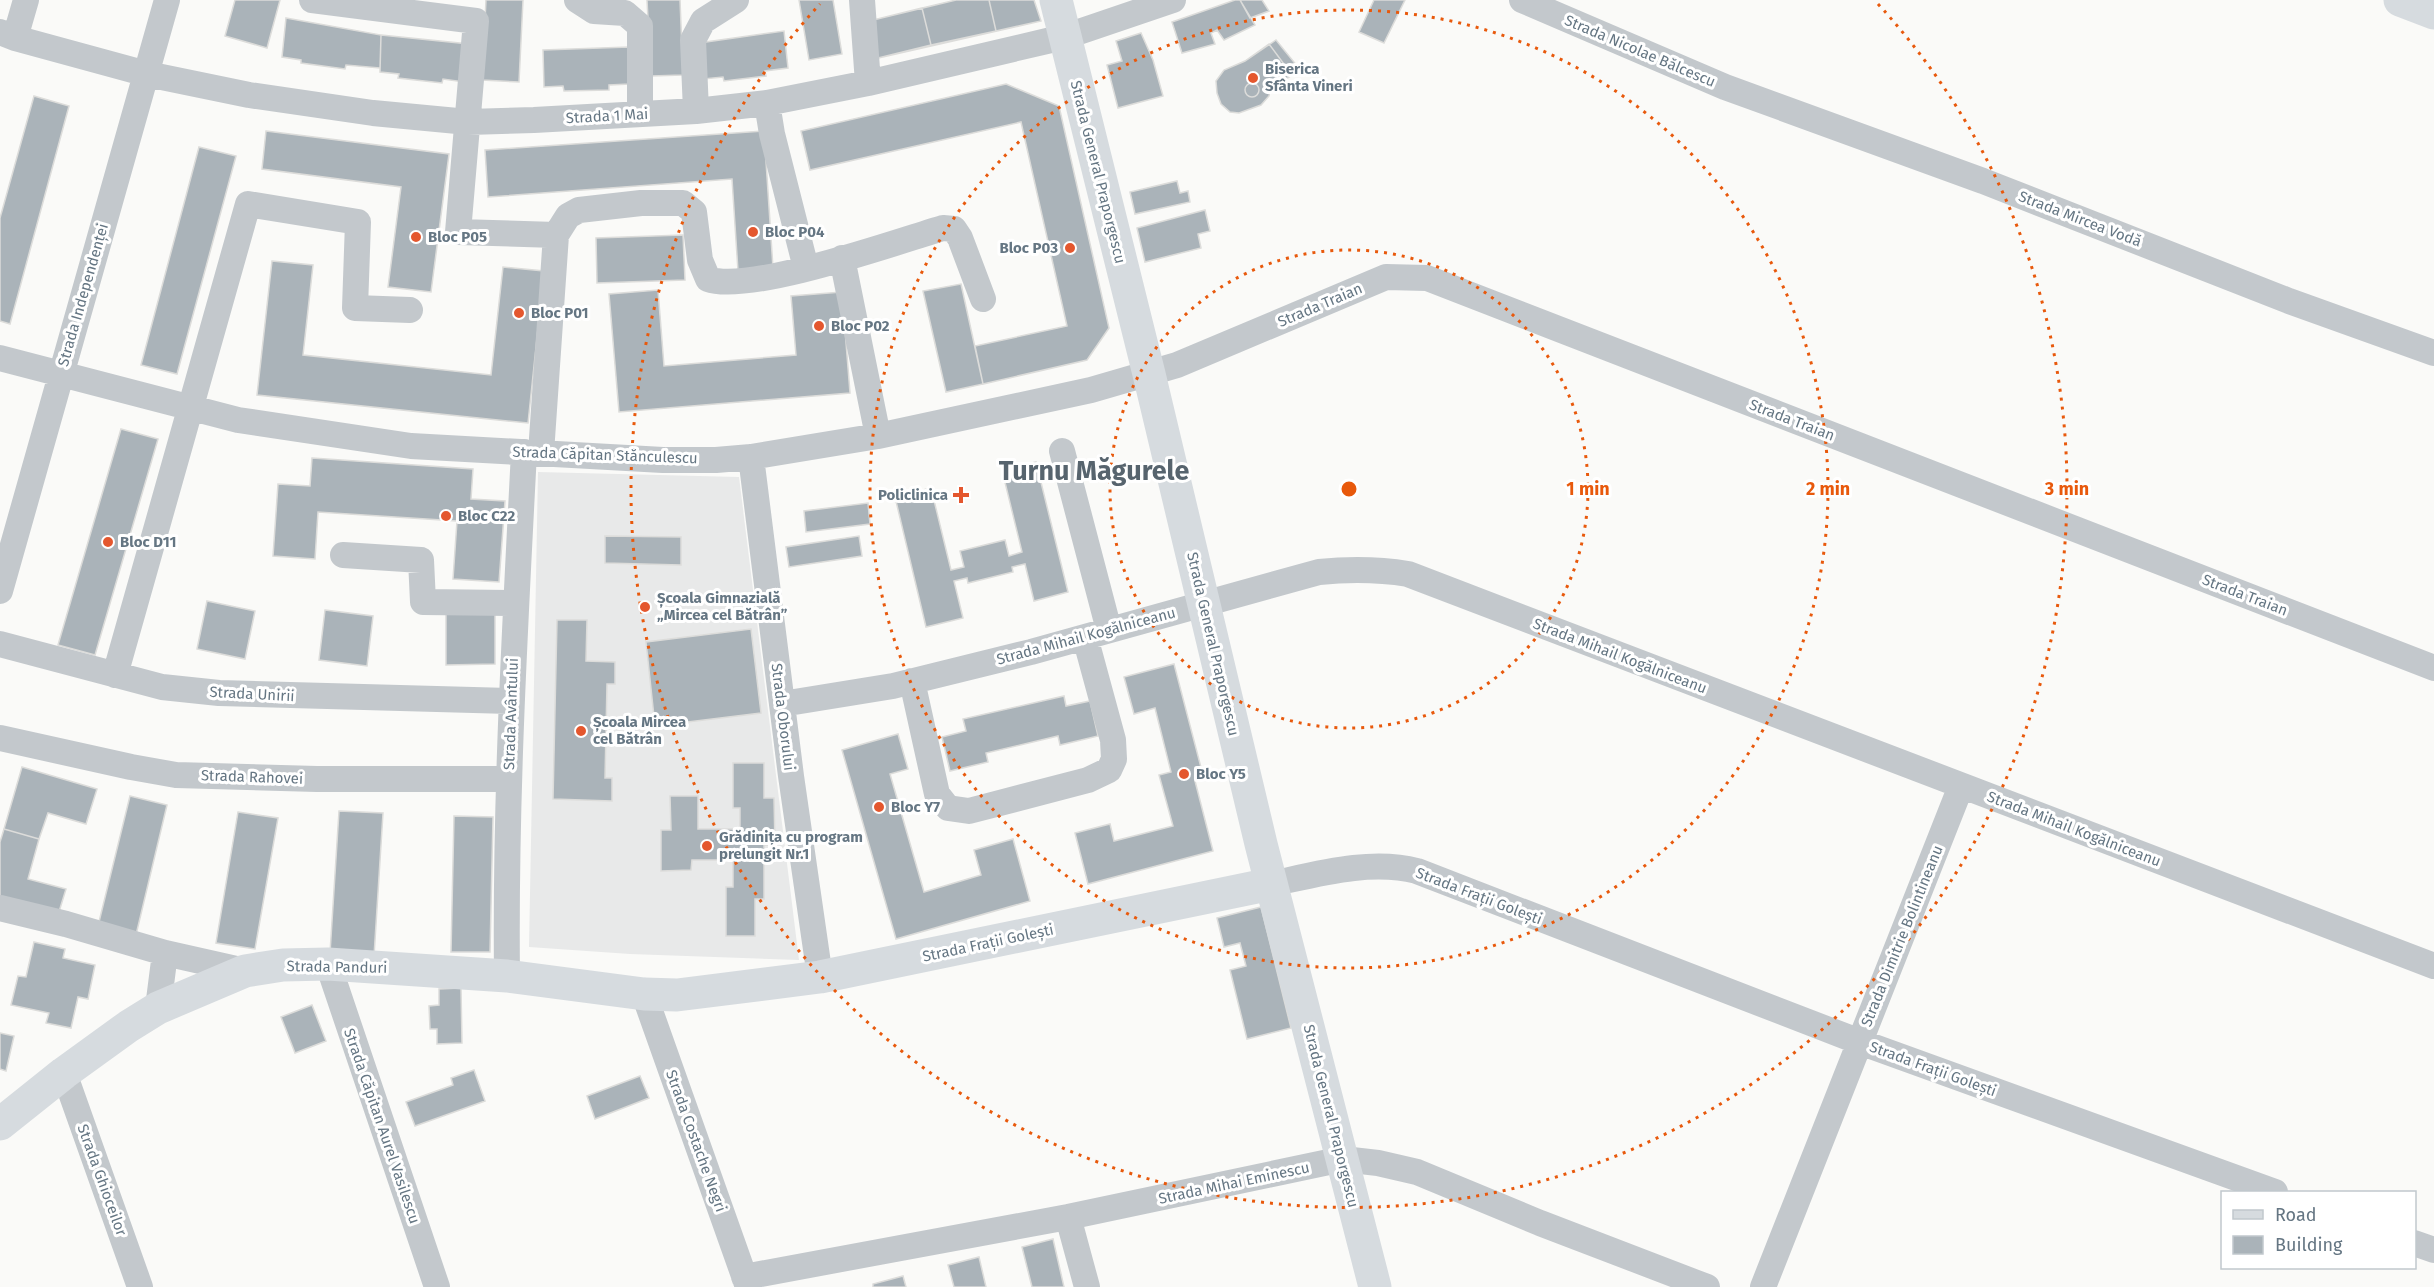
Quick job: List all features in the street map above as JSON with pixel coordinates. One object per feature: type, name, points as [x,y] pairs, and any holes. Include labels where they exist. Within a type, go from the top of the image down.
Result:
[{"type":"main road","name":"Strada General Praporgescu","points":[[1056,0],[1149,374],[1202,604],[1271,884],[1375,1287]]},
{"type":"main road","points":[[2400,0],[2434,13]]},
{"type":"main road","name":"Strada Frații Golești","points":[[611,989],[644,994],[706,992],[820,977],[1271,884]]},
{"type":"main road","name":"Strada Panduri","points":[[0,1124],[64,1073],[129,1026],[158,1008],[245,971],[283,965],[328,964],[507,976],[611,989]]},
{"type":"street","points":[[8,35],[26,0]]},
{"type":"street","name":"Strada Independenței","points":[[0,591],[60,372],[167,0]]},
{"type":"street","points":[[312,0],[476,21],[458,232],[556,235],[568,216],[579,210],[641,203],[683,203],[694,212],[700,260],[708,279],[719,283],[757,280],[943,228],[954,229],[960,238],[983,299]]},
{"type":"street","points":[[577,0],[594,11],[625,13],[640,26],[640,114]]},
{"type":"street","points":[[696,111],[693,40],[704,21],[736,0]]},
{"type":"street","points":[[862,0],[868,83]]},
{"type":"street","name":"Strada 1 Mai","points":[[8,35],[147,74],[249,95],[373,113],[468,122],[696,111],[767,103],[868,83],[1065,37],[1173,0]]},
{"type":"street","name":"Strada Nicolae Bălcescu","points":[[1522,0],[1725,87]]},
{"type":"street","name":"Strada Mircea Vodă","points":[[1725,87],[1983,181],[2289,301],[2434,353]]},
{"type":"street","points":[[767,103],[772,134],[806,268]]},
{"type":"street","points":[[115,675],[248,204],[358,222],[355,308],[410,310]]},
{"type":"street","name":"Strada Avântului","points":[[507,976],[508,779],[516,603],[556,235]]},
{"type":"street","points":[[842,258],[878,436]]},
{"type":"street","name":"Strada Traian","points":[[1149,374],[1386,277],[1427,278],[2434,668]]},
{"type":"street","name":"Strada Căpitan Stănculescu","points":[[0,358],[237,420],[411,446],[663,460],[751,457],[878,436],[1091,390],[1149,374]]},
{"type":"street","points":[[912,681],[937,794],[948,808],[969,811],[1088,780],[1109,770],[1114,759],[1113,740],[1097,634],[1062,451]]},
{"type":"street","name":"Strada Oborului","points":[[751,457],[820,977]]},
{"type":"street","points":[[343,555],[421,560],[423,602],[516,603]]},
{"type":"street","name":"Strada Mihail Kogălniceanu","points":[[782,704],[912,681],[1097,634],[1319,572],[1352,568],[1408,574],[2434,966]]},
{"type":"street","name":"Strada Unirii","points":[[0,645],[162,687],[219,693],[510,701]]},
{"type":"street","name":"Strada Rahovei","points":[[0,738],[131,767],[176,774],[317,779],[508,779]]},
{"type":"street","name":"Strada Dimitrie Bolintineanu","points":[[1763,1287],[1961,786]]},
{"type":"street","name":"Strada Frații Golești","points":[[1271,884],[1381,866],[1418,871],[1860,1042],[2272,1191]]},
{"type":"street","points":[[0,908],[66,924],[165,953],[245,971]]},
{"type":"street","points":[[158,1008],[165,953]]},
{"type":"street","name":"Strada Căpitan Aurel Vasilescu","points":[[328,964],[437,1287]]},
{"type":"street","name":"Strada Costache Negri","points":[[644,994],[746,1282]]},
{"type":"street","name":"Strada Ghioceilor","points":[[64,1073],[140,1287]]},
{"type":"street","name":"Strada Mihai Eminescu","points":[[746,1282],[1343,1160],[1378,1163],[1418,1172],[1540,1223],[1707,1287]]},
{"type":"street","points":[[1068,1217],[1087,1287]]},
{"type":"street","points":[[2416,1243],[2434,1250]]},
{"type":"shaded area","name":"Școala Gimnazială „Mircea cel Bătrân”","points":[[538,472],[739,477],[799,960],[630,954],[529,947]]},
{"type":"building","points":[[235,0],[280,0],[267,48],[225,36]]},
{"type":"building","points":[[486,0],[523,0],[519,82],[482,80]]},
{"type":"building","points":[[647,0],[680,0],[683,75],[651,76]]},
{"type":"building","points":[[799,0],[833,0],[842,54],[809,60]]},
{"type":"building","points":[[956,0],[1034,0],[1041,21],[878,58],[869,21]]},
{"type":"building","points":[[956,0],[989,0],[996,31],[931,45],[922,8]]},
{"type":"building","points":[[989,0],[1034,0],[1041,21],[996,31]]},
{"type":"building","points":[[1240,0],[1255,25],[1224,40],[1217,30],[1211,33],[1215,44],[1182,53],[1172,22]]},
{"type":"building","points":[[1240,0],[1262,0],[1269,11],[1250,18]]},
{"type":"building","points":[[1374,0],[1405,0],[1384,43],[1359,32]]},
{"type":"building","points":[[922,8],[931,45],[878,58],[869,21]]},
{"type":"building","points":[[286,18],[381,35],[380,68],[346,65],[345,69],[301,63],[301,60],[282,57]]},
{"type":"building","points":[[784,31],[788,68],[765,71],[766,76],[724,81],[723,77],[703,79],[699,43]]},
{"type":"building","points":[[1141,33],[1153,60],[1163,96],[1118,108],[1107,65],[1122,61],[1116,41]]},
{"type":"building","points":[[381,35],[469,44],[464,82],[443,79],[442,83],[398,78],[399,74],[380,72]]},
{"type":"building","name":"Biserica Sfânta Vineri","points":[[1276,40],[1298,67],[1291,72],[1292,75],[1270,90],[1269,96],[1261,105],[1239,113],[1230,112],[1221,104],[1216,81],[1224,70],[1245,61]]},
{"type":"building","name":"Biserica Sfânta Vineri","points":[[1269,44],[1292,75],[1270,90],[1269,96],[1261,105],[1239,113],[1230,112],[1221,104],[1216,81],[1224,70],[1245,61]]},
{"type":"building","points":[[629,47],[630,84],[609,85],[609,90],[564,91],[563,86],[544,87],[543,50]]},
{"type":"building","points":[[1252,83],[1257,85],[1259,90],[1257,95],[1252,97],[1247,95],[1245,90],[1247,85]]},
{"type":"building","name":"Bloc P03","points":[[1006,84],[1059,106],[1109,328],[1087,360],[983,384],[975,346],[1067,326],[1021,122],[810,170],[801,131]]},
{"type":"building","points":[[34,96],[69,106],[10,324],[0,321],[0,218]]},
{"type":"building","name":"Bloc P05","points":[[266,131],[449,154],[431,292],[388,287],[401,187],[262,169]]},
{"type":"building","name":"Bloc P04","points":[[764,131],[773,268],[738,271],[732,179],[488,197],[485,150]]},
{"type":"building","points":[[199,147],[236,156],[177,374],[141,365]]},
{"type":"building","points":[[1177,181],[1180,193],[1188,191],[1190,202],[1135,214],[1130,192]]},
{"type":"building","points":[[1205,210],[1210,231],[1198,234],[1201,248],[1145,262],[1137,228]]},
{"type":"building","points":[[683,235],[685,280],[597,283],[596,238]]},
{"type":"building","name":"Bloc P01","points":[[272,261],[313,265],[303,355],[491,375],[503,267],[544,271],[528,423],[257,395]]},
{"type":"building","points":[[961,284],[983,384],[946,392],[923,291]]},
{"type":"building","name":"Bloc P02","points":[[658,290],[664,366],[796,355],[791,296],[842,292],[850,393],[619,412],[609,294]]},
{"type":"building","name":"Bloc D11","points":[[121,429],[158,439],[95,655],[58,645]]},
{"type":"building","name":"Bloc C22","points":[[312,458],[473,469],[471,499],[505,501],[499,582],[453,579],[457,521],[318,512],[315,559],[273,556],[278,484],[310,486]]},
{"type":"building","points":[[1036,462],[1068,592],[1034,601],[1025,564],[1012,567],[1013,572],[968,583],[967,578],[954,581],[963,618],[926,627],[895,497],[931,488],[951,570],[964,567],[960,551],[1005,540],[1009,556],[1022,552],[1002,470]]},
{"type":"building","points":[[868,503],[870,524],[806,532],[804,511]]},
{"type":"building","points":[[605,536],[681,537],[681,565],[605,563]]},
{"type":"building","points":[[859,536],[862,556],[789,567],[786,547]]},
{"type":"building","points":[[207,601],[255,611],[245,659],[197,649]]},
{"type":"building","points":[[325,610],[373,616],[367,666],[319,660]]},
{"type":"building","points":[[495,613],[495,664],[446,665],[446,614]]},
{"type":"building","name":"Școala Mircea cel Bătrân","points":[[557,620],[587,620],[586,661],[615,662],[615,684],[607,684],[605,778],[612,778],[612,801],[553,799]]},
{"type":"building","points":[[751,629],[761,713],[655,726],[646,642]]},
{"type":"building","name":"Bloc Y5","points":[[1174,664],[1204,779],[1195,781],[1213,851],[1088,884],[1075,833],[1110,824],[1114,841],[1173,826],[1159,775],[1171,772],[1155,708],[1134,714],[1124,677]]},
{"type":"building","points":[[1064,696],[1066,706],[1090,701],[1098,736],[1060,745],[1058,736],[986,753],[988,762],[950,771],[942,737],[966,731],[963,719]]},
{"type":"building","name":"Bloc Y7","points":[[898,734],[908,769],[890,774],[924,892],[981,875],[974,850],[1013,839],[1030,901],[896,939],[842,750]]},
{"type":"building","points":[[733,763],[764,763],[764,798],[774,798],[775,845],[764,845],[764,899],[755,899],[755,936],[726,936],[726,887],[733,887],[733,860],[692,860],[691,870],[661,871],[661,830],[671,830],[670,796],[698,796],[698,829],[740,829],[740,808],[733,808]]},
{"type":"building","points":[[22,767],[97,789],[86,824],[48,813],[39,839],[4,829]]},
{"type":"building","points":[[130,796],[167,805],[135,939],[97,930]]},
{"type":"building","points":[[339,811],[383,813],[374,956],[330,953]]},
{"type":"building","points":[[238,812],[278,818],[255,949],[216,943]]},
{"type":"building","points":[[454,816],[493,817],[490,952],[451,952]]},
{"type":"building","points":[[4,829],[39,839],[28,879],[66,889],[58,915],[0,899],[0,842]]},
{"type":"building","points":[[1261,907],[1291,1028],[1247,1039],[1230,970],[1246,966],[1240,943],[1224,947],[1217,918]]},
{"type":"building","points":[[34,942],[65,949],[63,958],[95,965],[88,999],[78,997],[71,1028],[46,1023],[49,1013],[11,1005],[18,976],[26,977]]},
{"type":"building","points":[[461,988],[462,1043],[437,1044],[437,1029],[430,1029],[429,1006],[439,1005],[439,989]]},
{"type":"building","points":[[312,1005],[326,1041],[295,1053],[281,1017]]},
{"type":"building","points":[[0,1033],[14,1036],[6,1071],[0,1069]]},
{"type":"building","points":[[474,1070],[485,1101],[415,1126],[406,1102],[453,1085],[451,1078]]},
{"type":"building","points":[[640,1076],[649,1098],[595,1119],[587,1096]]},
{"type":"building","points":[[1053,1239],[1064,1287],[1032,1287],[1022,1247]]},
{"type":"building","points":[[979,1257],[986,1287],[954,1287],[948,1265]]},
{"type":"building","points":[[903,1276],[906,1287],[873,1287],[873,1284]]},
{"type":"place","name":"Biserica Sfânta Vineri","points":[[1253,78]]},
{"type":"place","name":"Bloc P04","points":[[753,232]]},
{"type":"place","name":"Bloc P05","points":[[416,237]]},
{"type":"place","name":"Bloc P03","points":[[1070,248]]},
{"type":"place","name":"Bloc P01","points":[[519,313]]},
{"type":"place","name":"Bloc P02","points":[[819,326]]},
{"type":"place","name":"Policlinica","points":[[961,495]]},
{"type":"place","name":"Bloc C22","points":[[446,516]]},
{"type":"place","name":"Bloc D11","points":[[108,542]]},
{"type":"place","name":"Școala Gimnazială „Mircea cel Bătrân”","points":[[645,607]]},
{"type":"place","name":"Școala Mircea cel Bătrân","points":[[581,731]]},
{"type":"place","name":"Bloc Y5","points":[[1184,774]]},
{"type":"place","name":"Bloc Y7","points":[[879,807]]},
{"type":"place","name":"Grădinița cu program prelungit Nr.1","points":[[707,846]]},
{"type":"district","name":"Turnu Măgurele","points":[[1094,471]]}]
